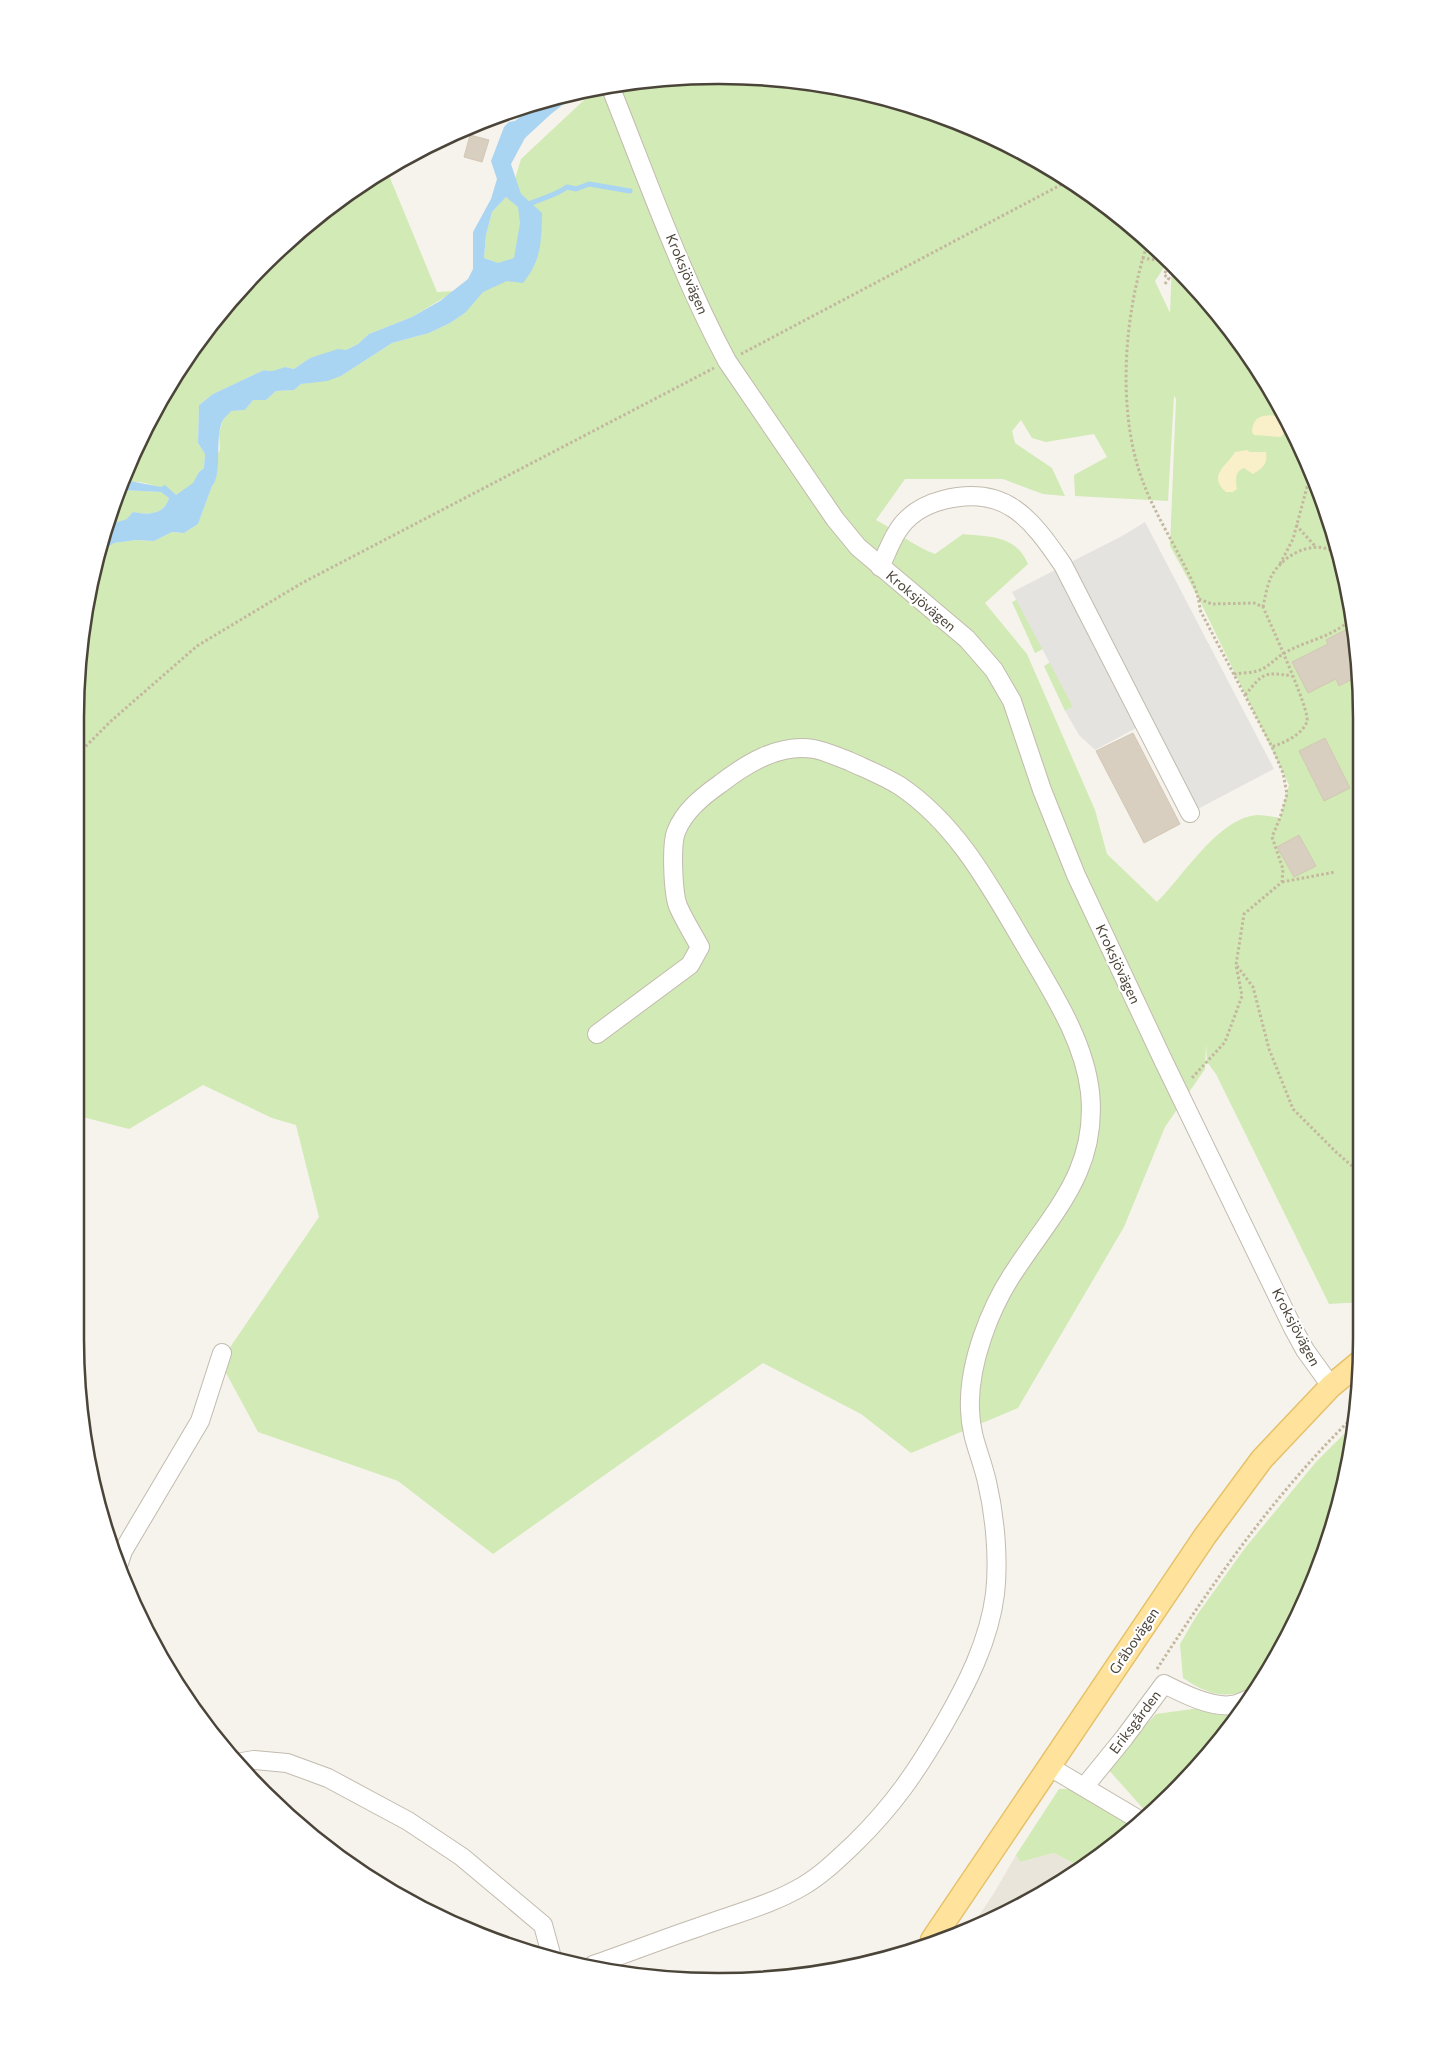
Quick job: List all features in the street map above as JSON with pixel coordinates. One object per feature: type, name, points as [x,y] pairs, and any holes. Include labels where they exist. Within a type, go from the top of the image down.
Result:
[{"type":"main road","name":"Gråbovägen","points":[[935,1935],[1205,1536],[1256,1467],[1296,1421],[1331,1386],[1352,1368]]},
{"type":"street","name":"Kroksjövägen","points":[[613,93],[686,273],[727,361],[835,518],[858,547],[967,639],[994,670],[1012,701],[1042,790],[1076,875],[1301,1342],[1318,1370],[1331,1386]]},
{"type":"street","name":"Kroksjövägen","points":[[880,567],[897,532],[914,512],[935,502],[954,497],[977,495],[996,499],[1014,508],[1039,530],[1063,565],[1190,813]]},
{"type":"street","points":[[597,1034],[690,965],[700,947],[676,902],[675,834],[687,812],[725,779],[770,753],[798,748],[813,749],[875,772],[901,787],[953,832],[1006,912],[1064,1017],[1079,1048],[1086,1069],[1090,1094],[1089,1132],[1076,1180],[1058,1210],[1013,1273],[978,1347],[970,1387],[970,1411],[973,1440],[986,1478],[995,1518],[995,1592],[988,1629],[978,1657],[950,1713],[919,1768],[880,1819],[835,1862],[804,1885],[758,1908],[701,1926],[601,1962]]},
{"type":"street","points":[[121,1554],[200,1421],[222,1353]]},
{"type":"street","name":"Eriksgården","points":[[1085,1786],[1164,1684],[1206,1702],[1231,1705],[1238,1703]]},
{"type":"street","points":[[245,1761],[254,1760],[287,1763],[328,1778],[408,1820],[462,1857],[543,1925],[550,1951]]},
{"type":"street","points":[[1050,1767],[1135,1817]]},
{"type":"path","points":[[84,749],[111,721],[197,646],[302,583],[1061,185]]},
{"type":"path","points":[[1145,249],[1135,287],[1127,349],[1126,399],[1132,438],[1143,482],[1199,598],[1200,610],[1245,695],[1283,773],[1287,794],[1272,837],[1282,869],[1282,882]]},
{"type":"path","points":[[1142,258],[1157,260]]},
{"type":"path","points":[[1165,284],[1169,278],[1164,275],[1167,270]]},
{"type":"path","points":[[1271,747],[1281,744],[1304,728],[1308,720],[1307,712],[1263,607],[1271,578],[1293,539],[1309,485]]},
{"type":"path","points":[[1296,525],[1315,546],[1331,550]]},
{"type":"path","points":[[1279,564],[1296,553],[1315,546]]},
{"type":"path","points":[[1199,598],[1212,604],[1254,603],[1263,607]]},
{"type":"path","points":[[1234,674],[1255,672],[1266,668],[1283,654],[1323,637],[1346,624]]},
{"type":"path","points":[[1245,695],[1260,677],[1268,674],[1292,676]]},
{"type":"path","points":[[1179,1092],[1225,1042],[1242,996],[1236,965],[1244,914],[1282,882],[1335,872]]},
{"type":"path","points":[[1236,965],[1253,987],[1269,1049],[1293,1109],[1352,1166]]},
{"type":"path","points":[[1152,1677],[1188,1621],[1249,1535],[1322,1448],[1348,1422]]},
{"type":"shaded area","points":[[1145,522],[1274,769],[1190,813],[1144,724],[1095,750],[1079,735],[1065,711],[1073,707],[1012,592],[1122,536]]},
{"type":"shaded area","points":[[1054,1853],[1074,1864],[1036,1888],[978,1918],[1016,1855],[1020,1862]]},
{"type":"green space","points":[[677,85],[760,85],[801,89],[883,105],[923,117],[999,149],[1071,191],[1137,241],[1164,267],[1155,281],[1170,313],[1172,275],[1196,300],[1222,332],[1268,401],[1288,438],[1305,476],[1320,514],[1332,554],[1348,636],[1353,718],[1353,1303],[1329,1304],[1216,1074],[1207,1062],[1206,1044],[1205,1069],[1165,1127],[1124,1227],[1018,1408],[911,1453],[861,1414],[763,1363],[493,1554],[398,1481],[258,1432],[220,1362],[319,1217],[296,1125],[272,1118],[203,1085],[129,1129],[84,1117],[84,718],[89,636],[96,595],[107,548],[114,543],[136,540],[154,541],[172,532],[184,533],[198,524],[217,472],[217,455],[220,450],[219,433],[223,420],[231,411],[245,410],[253,400],[266,400],[276,391],[294,390],[301,384],[341,376],[392,343],[429,333],[465,313],[492,261],[484,258],[486,235],[492,212],[506,197],[509,199],[521,159],[586,98],[636,89]],"holes":[[[1174,396],[1176,399],[1170,546],[1199,599],[1289,785],[1280,818],[1257,815],[1229,826],[1202,850],[1157,902],[1107,854],[1095,810],[1027,654],[985,603],[1028,564],[1023,555],[1017,548],[1001,539],[963,534],[935,554],[919,547],[876,520],[905,479],[1003,479],[1043,494],[1065,496],[1052,468],[1015,443],[1012,431],[1021,420],[1032,438],[1046,442],[1094,434],[1107,457],[1074,475],[1075,496],[1168,501]]]},
{"type":"green space","points":[[389,176],[437,292],[455,291],[412,317],[369,334],[358,344],[346,350],[310,358],[294,369],[285,367],[272,371],[264,370],[213,394],[199,405],[198,443],[205,454],[204,468],[199,472],[194,483],[176,495],[158,487],[131,482],[149,438],[169,401],[215,332],[241,300],[300,241],[332,215]]},
{"type":"green space","points":[[126,490],[162,492],[169,498],[167,504],[159,511],[150,513],[133,512],[128,519],[114,523]]},
{"type":"green space","points":[[1035,591],[1059,641],[1035,653],[1012,602]]},
{"type":"green space","points":[[1065,653],[1089,699],[1065,711],[1044,666]]},
{"type":"green space","points":[[1346,1432],[1332,1503],[1320,1543],[1288,1619],[1246,1691],[1237,1694],[1219,1694],[1201,1689],[1183,1678],[1180,1644],[1197,1615],[1245,1548],[1316,1462]]},
{"type":"green space","points":[[1236,1706],[1196,1757],[1144,1809],[1107,1768],[1156,1714],[1207,1707]]},
{"type":"green space","points":[[1059,1789],[1074,1789],[1131,1821],[1071,1866],[1073,1863],[1054,1853],[1020,1862],[1016,1855]]},
{"type":"sand","points":[[1271,415],[1276,417],[1285,432],[1281,437],[1254,435],[1252,432],[1253,424],[1258,418]]},
{"type":"sand","points":[[1247,450],[1250,452],[1266,452],[1265,463],[1262,468],[1253,474],[1244,468],[1241,470],[1236,477],[1237,489],[1233,492],[1226,492],[1218,481],[1220,471],[1235,452]]},
{"type":"water","points":[[566,102],[525,138],[511,164],[521,194],[542,213],[541,242],[537,258],[523,283],[507,281],[483,292],[465,313],[450,323],[429,333],[392,343],[341,376],[327,381],[301,384],[294,390],[276,391],[266,400],[253,400],[245,410],[231,411],[220,427],[217,473],[198,524],[184,533],[172,532],[154,541],[136,540],[114,543],[107,548],[114,523],[127,519],[133,512],[155,512],[167,504],[169,498],[161,492],[126,490],[130,481],[161,487],[165,485],[176,495],[193,483],[199,472],[204,468],[205,454],[198,443],[199,405],[213,394],[264,370],[272,371],[285,367],[294,369],[310,358],[338,349],[346,350],[358,344],[369,334],[412,317],[440,301],[468,279],[473,269],[473,232],[491,199],[497,179],[491,161],[504,127],[509,122],[515,121],[524,114]],"holes":[[[506,197],[518,207],[520,223],[514,258],[498,263],[484,258],[486,235],[492,212]]]},
{"type":"building","points":[[470,135],[489,140],[482,162],[464,157]]},
{"type":"building","points":[[1347,629],[1352,679],[1339,686],[1336,679],[1308,693],[1292,662],[1328,644],[1326,640]]},
{"type":"building","points":[[1133,733],[1180,824],[1144,843],[1096,751]]},
{"type":"building","points":[[1325,738],[1350,788],[1324,801],[1299,751]]},
{"type":"building","points":[[1299,835],[1316,866],[1294,877],[1277,847]]},
{"type":"waterway","points":[[524,206],[567,187],[576,189],[589,184],[630,191]]}]
